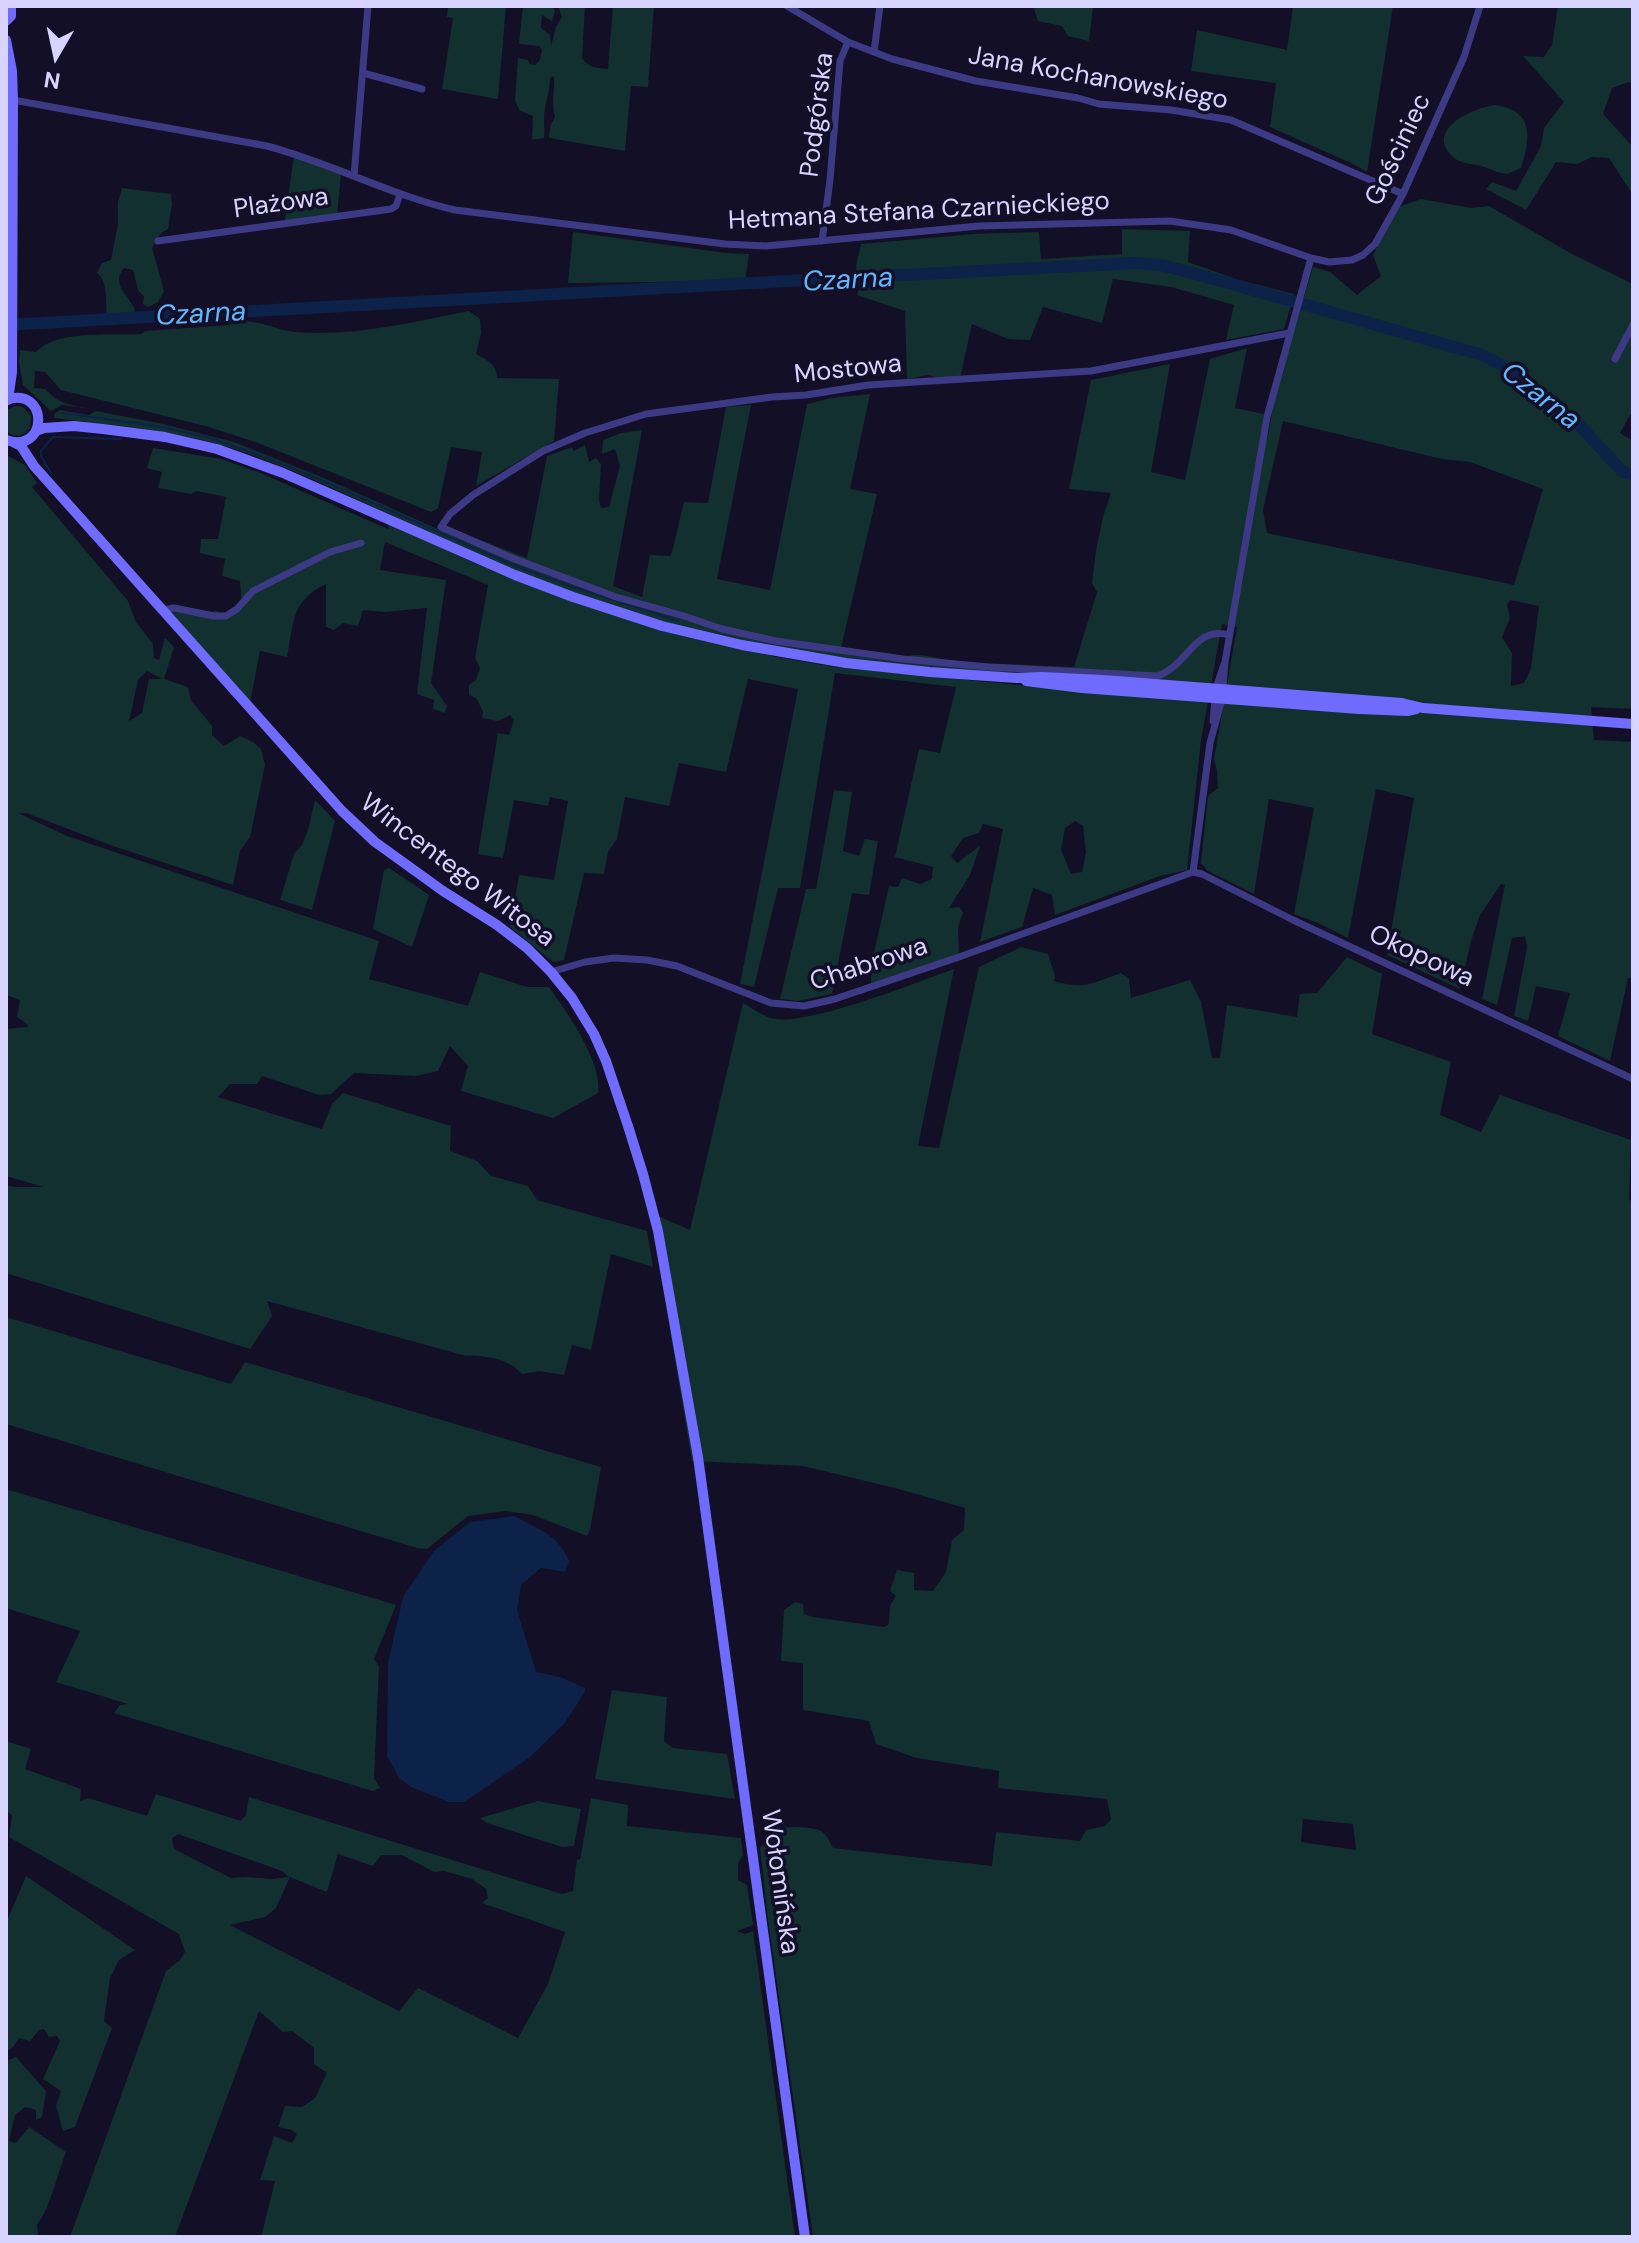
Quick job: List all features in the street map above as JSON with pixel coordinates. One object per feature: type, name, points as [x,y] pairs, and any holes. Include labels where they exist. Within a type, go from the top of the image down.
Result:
[{"type":"main road","points":[[6,21],[11,16],[11,6]]},
{"type":"main road","points":[[6,40],[13,100],[12,372],[7,400],[23,399],[33,405],[38,416],[34,434]]},
{"type":"main road","points":[[12,372],[23,399]]},
{"type":"main road","points":[[38,416],[74,426],[165,437],[237,456],[573,597],[676,629],[742,645],[846,663],[1016,678],[1041,677],[1359,709],[1407,711],[1423,708],[1633,724]]},
{"type":"main road","points":[[10,441],[23,441],[44,428],[74,426]]},
{"type":"main road","name":"Wincentego Witosa","points":[[34,434],[31,449],[41,472]]},
{"type":"main road","name":"Wincentego Witosa","points":[[10,441],[21,446],[34,466],[357,826],[443,891],[527,948],[572,998],[594,1034],[643,1174],[659,1240],[709,1532]]},
{"type":"main road","name":"Wołomińska","points":[[709,1532],[805,2237]]},
{"type":"street","points":[[354,176],[368,6]]},
{"type":"street","name":"Jana Kochanowskiego","points":[[787,6],[848,42],[892,59],[976,81],[1099,104],[1171,110],[1231,120],[1403,194]]},
{"type":"street","name":"Podgórska","points":[[874,52],[880,6]]},
{"type":"street","name":"Gościniec","points":[[1311,258],[1338,263],[1352,260],[1363,255],[1380,237],[1403,194],[1464,57],[1480,6]]},
{"type":"street","name":"Podgórska","points":[[822,241],[840,61],[848,42]]},
{"type":"street","points":[[363,73],[422,89]]},
{"type":"street","name":"Hetmana Stefana Czarnieckiego","points":[[13,100],[267,146],[300,155],[400,194],[455,210],[735,245],[766,246],[979,226],[1170,221],[1231,230],[1311,258]]},
{"type":"street","name":"Plażowa","points":[[158,241],[391,209],[396,206],[400,194]]},
{"type":"street","points":[[1193,872],[1214,725],[1212,714],[1225,662],[1267,417],[1311,258]]},
{"type":"street","points":[[1615,359],[1633,325]]},
{"type":"street","name":"Mostowa","points":[[1229,635],[1221,632],[1207,635],[1172,670],[1158,676],[988,667],[830,650],[722,629],[616,597],[512,558],[441,527],[450,514],[473,495],[543,451],[585,433],[646,414],[868,385],[1080,373],[1289,333]]},
{"type":"street","points":[[163,610],[174,608],[226,616],[253,591],[330,552],[361,543]]},
{"type":"street","name":"Chabrowa","points":[[551,972],[614,958],[647,960],[677,966],[771,1003],[804,1006],[835,999],[959,957],[1193,872]]},
{"type":"street","name":"Okopowa","points":[[1193,872],[1633,1079]]},
{"type":"green space","points":[[448,6],[506,6],[498,99],[442,89],[453,18],[447,17]]},
{"type":"green space","points":[[523,6],[553,6],[552,21],[542,15],[541,28],[550,35],[551,46],[562,17],[558,6],[585,6],[582,58],[590,66],[608,69],[613,6],[654,6],[648,87],[631,86],[625,151],[549,138],[555,117],[554,76],[550,78],[545,109],[544,138],[532,140],[533,116],[520,111],[515,101],[518,58],[535,65],[540,60],[542,50],[539,46],[519,44]]},
{"type":"green space","points":[[1033,6],[1093,6],[1089,41],[1068,36],[1062,26],[1038,21]]},
{"type":"green space","points":[[1293,6],[1393,6],[1367,172],[1270,127],[1276,83],[1191,71],[1197,30],[1287,50]]},
{"type":"green space","points":[[1558,6],[1633,6],[1633,84],[1629,82],[1612,88],[1603,114],[1633,147],[1633,195],[1609,158],[1592,157],[1577,164],[1556,162],[1526,210],[1486,189],[1492,182],[1516,191],[1541,146],[1544,128],[1564,102],[1523,56],[1544,57],[1552,45]]},
{"type":"green space","points":[[1495,105],[1517,113],[1526,127],[1527,146],[1521,168],[1507,174],[1459,161],[1445,146],[1444,137],[1455,122],[1475,110]]},
{"type":"green space","points":[[294,155],[341,174],[337,215],[285,221]]},
{"type":"green space","points":[[122,188],[171,194],[168,229],[161,233],[152,248],[164,291],[158,302],[148,307],[143,304],[144,297],[138,290],[133,270],[124,268],[120,274],[120,284],[135,310],[132,316],[107,317],[105,287],[97,273],[102,263],[111,260]]},
{"type":"green space","points":[[1421,199],[1471,208],[1489,206],[1572,254],[1633,284],[1633,410],[1620,433],[1633,441],[1633,709],[1591,707],[1594,740],[1633,742],[1633,978],[1628,978],[1610,1061],[1558,1036],[1570,993],[1536,986],[1528,1021],[1514,1016],[1527,947],[1525,936],[1512,938],[1497,1005],[1482,999],[1505,885],[1501,884],[1480,915],[1460,989],[1387,955],[1414,798],[1376,789],[1348,938],[1294,914],[1314,808],[1269,799],[1254,894],[1208,871],[1201,863],[1208,796],[1218,788],[1214,759],[1237,627],[1222,624],[1201,740],[1187,870],[1160,876],[1055,915],[1052,895],[1033,888],[1022,927],[980,942],[1003,829],[983,824],[979,833],[963,838],[951,856],[957,863],[980,846],[970,875],[949,908],[959,907],[963,912],[958,928],[959,957],[871,986],[871,966],[889,886],[898,887],[902,878],[920,884],[932,879],[933,867],[895,857],[919,749],[940,753],[956,687],[835,673],[800,888],[778,888],[754,987],[740,984],[798,689],[748,679],[726,772],[679,763],[669,806],[625,797],[617,839],[608,852],[604,874],[584,873],[564,960],[553,962],[510,927],[519,875],[554,880],[568,801],[550,797],[548,806],[514,800],[503,858],[478,854],[498,733],[509,735],[514,720],[510,715],[498,721],[482,718],[483,712],[477,699],[469,695],[469,685],[476,680],[480,668],[475,658],[488,585],[385,542],[380,570],[446,580],[431,683],[447,706],[445,713],[433,709],[434,700],[417,694],[427,608],[385,612],[363,610],[358,626],[343,623],[334,630],[326,627],[326,584],[300,605],[293,623],[287,657],[260,651],[249,708],[163,610],[197,616],[216,611],[226,614],[242,609],[240,581],[222,576],[225,559],[200,553],[201,539],[218,539],[226,497],[158,488],[162,472],[147,468],[153,448],[221,459],[388,529],[389,524],[477,564],[581,605],[706,641],[836,667],[1090,692],[1093,677],[859,660],[742,641],[685,628],[595,601],[530,576],[295,472],[235,449],[175,434],[54,418],[60,410],[89,415],[96,411],[234,442],[324,478],[471,544],[475,538],[527,558],[547,456],[572,447],[574,451],[585,445],[589,462],[596,458],[601,464],[599,501],[601,508],[609,507],[620,466],[615,449],[602,454],[603,440],[642,430],[613,586],[642,597],[650,555],[671,556],[684,502],[708,503],[726,407],[751,405],[717,579],[770,590],[807,404],[870,394],[850,489],[877,494],[841,648],[903,657],[923,655],[959,662],[1074,667],[1097,592],[1092,583],[1096,550],[1111,493],[1069,489],[1091,380],[1170,364],[1151,472],[1185,480],[1210,359],[1247,348],[1235,408],[1264,414],[1260,438],[1267,440],[1276,391],[1313,267],[1330,272],[1357,295],[1381,276],[1373,255],[1396,208]],"holes":[[[1283,421],[1442,459],[1470,462],[1543,489],[1514,585],[1267,533],[1263,510]],[[1510,600],[1539,606],[1531,668],[1524,683],[1511,686],[1512,653],[1502,637],[1510,618],[1507,605]],[[1075,821],[1083,826],[1086,852],[1082,872],[1071,874],[1061,850],[1065,828]]]},
{"type":"green space","points":[[1122,229],[1190,231],[1188,262],[1236,279],[1294,294],[1284,329],[1226,340],[1234,305],[1171,287],[1113,279],[1102,323],[1043,307],[1030,340],[1008,339],[972,324],[960,378],[944,379],[927,375],[907,379],[905,311],[857,295],[860,286],[820,292],[821,281],[1041,270],[1040,266],[857,276],[861,244],[973,234],[1039,232],[1041,259],[1122,254]]},
{"type":"green space","points":[[573,232],[749,254],[745,281],[568,283]]},
{"type":"green space","points":[[469,311],[480,319],[481,333],[476,354],[493,366],[497,378],[559,379],[554,441],[476,486],[482,452],[451,447],[438,508],[431,512],[258,443],[209,427],[61,390],[45,372],[35,371],[34,388],[45,389],[66,404],[91,409],[62,405],[51,411],[23,385],[19,362],[20,350],[36,352],[56,340],[85,335],[141,334],[145,331],[245,321],[295,332],[339,332],[383,328]]},
{"type":"green space","points":[[15,406],[23,407],[31,416],[30,428],[18,436],[6,431],[6,411]]},
{"type":"green space","points":[[6,455],[25,465],[37,483],[32,487],[128,601],[136,622],[153,644],[154,658],[159,660],[165,638],[174,647],[164,679],[188,687],[191,700],[212,726],[212,735],[224,746],[240,736],[253,742],[261,749],[265,765],[250,837],[240,851],[233,885],[116,847],[26,813],[18,813],[67,836],[379,941],[369,979],[468,1006],[480,972],[527,987],[549,987],[582,1037],[598,1081],[598,1093],[553,1118],[461,1091],[468,1066],[450,1046],[438,1071],[416,1076],[354,1073],[331,1094],[319,1095],[262,1076],[257,1084],[230,1084],[218,1097],[322,1129],[332,1104],[343,1093],[451,1126],[450,1151],[477,1161],[491,1176],[528,1186],[537,1200],[647,1231],[653,1267],[611,1254],[591,1350],[572,1345],[564,1375],[539,1371],[522,1374],[496,1359],[466,1356],[267,1301],[272,1316],[250,1349],[6,1273],[6,1185],[43,1187],[6,1176],[6,1029],[28,1027],[17,1017],[20,1000],[6,995]],"holes":[[[147,671],[162,679],[149,679],[142,713],[129,721],[138,680]]]},
{"type":"green space","points":[[834,790],[852,792],[843,851],[859,856],[865,839],[878,841],[869,895],[852,893],[832,994],[797,1001],[780,999],[806,889],[816,889]]},
{"type":"green space","points":[[315,800],[335,821],[312,910],[280,900],[294,854],[308,830]]},
{"type":"green space","points":[[389,868],[429,895],[412,947],[373,929],[384,870]]},
{"type":"green space","points":[[1021,947],[1048,954],[1054,981],[1064,984],[1081,985],[1121,973],[1129,979],[1131,998],[1190,980],[1201,1002],[1212,1058],[1220,1058],[1227,1005],[1297,1017],[1300,994],[1317,993],[1347,957],[1382,974],[1372,1034],[1451,1062],[1440,1115],[1481,1132],[1500,1095],[1631,1140],[1633,2237],[813,2237],[760,1847],[772,1841],[772,1829],[817,1829],[825,1834],[833,1848],[992,1866],[996,1832],[1080,1841],[1086,1830],[1105,1826],[1111,1819],[1107,1799],[998,1788],[999,1771],[917,1758],[876,1744],[869,1721],[803,1710],[803,1663],[781,1661],[784,1610],[795,1602],[803,1604],[804,1614],[813,1617],[884,1627],[889,1624],[890,1606],[896,1596],[890,1591],[897,1570],[914,1573],[914,1590],[933,1591],[946,1572],[952,1540],[964,1530],[965,1508],[803,1466],[692,1461],[671,1336],[658,1216],[690,1230],[743,1003],[771,1018],[808,1016],[861,1002],[954,969],[918,1146],[939,1148],[979,967]],"holes":[[[1303,1819],[1353,1824],[1356,1850],[1301,1842]]]},
{"type":"green space","points":[[6,1317],[231,1384],[245,1362],[601,1467],[590,1530],[587,1536],[533,1515],[505,1511],[468,1516],[427,1549],[417,1548],[6,1424]]},
{"type":"green space","points":[[6,1489],[396,1605],[374,1659],[379,1666],[374,1778],[380,1788],[373,1791],[114,1713],[120,1705],[128,1704],[56,1682],[80,1631],[6,1608]]},
{"type":"green space","points":[[612,1690],[667,1697],[664,1741],[673,1748],[727,1754],[735,1799],[595,1779]]},
{"type":"green space","points":[[6,1741],[31,1749],[25,1769],[81,1789],[80,1801],[88,1798],[147,1816],[156,1794],[241,1821],[246,1815],[249,1797],[562,1894],[573,1891],[591,1798],[628,1805],[627,1826],[741,1838],[743,1855],[738,1863],[738,1880],[747,1885],[753,1925],[737,1931],[745,1934],[753,1931],[795,2237],[261,2237],[275,2181],[260,2180],[274,2136],[292,2143],[297,2134],[278,2127],[285,2106],[302,2107],[315,2098],[327,2073],[314,2064],[314,2048],[292,2031],[283,2032],[259,2011],[175,2237],[70,2237],[166,1971],[185,1952],[179,1934],[9,1837],[12,1815],[6,1811]],"holes":[[[178,1834],[282,1871],[289,1877],[231,1878],[174,1849],[172,1838]],[[338,1854],[373,1866],[381,1855],[402,1855],[434,1872],[444,1871],[472,1879],[486,1889],[488,1898],[482,1903],[565,1932],[548,1984],[518,2038],[418,1988],[399,2011],[230,1925],[265,1917],[276,1908],[290,1877],[327,1892]]]},
{"type":"green space","points":[[538,1801],[581,1809],[574,1846],[562,1847],[480,1818]]},
{"type":"green space","points":[[26,1876],[135,1950],[119,1960],[110,1978],[104,2021],[112,2028],[75,2127],[63,2131],[56,2106],[61,2091],[43,2079],[60,2041],[57,2036],[49,2037],[44,2029],[39,2030],[30,2041],[19,2038],[6,2052],[6,1923]]},
{"type":"green space","points":[[16,2057],[46,2091],[42,2117],[36,2120],[36,2110],[25,2107],[15,2115],[9,2141],[16,2143],[29,2127],[66,2152],[50,2200],[37,2225],[38,2237],[6,2237],[6,2061]]},
{"type":"water","points":[[514,1516],[553,1538],[569,1561],[565,1572],[541,1568],[521,1585],[517,1610],[536,1672],[560,1677],[585,1688],[585,1692],[564,1724],[529,1758],[464,1802],[449,1802],[411,1787],[399,1778],[387,1756],[388,1663],[403,1597],[434,1551],[470,1522]]},
{"type":"waterway","name":"Czarna","points":[[6,325],[788,281],[1136,263],[1161,265],[1482,355],[1523,376],[1549,407],[1580,426],[1622,471],[1633,475]]},
{"type":"waterway","points":[[62,413],[157,426],[207,437],[328,483],[506,562],[679,621]]},
{"type":"waterway","points":[[51,473],[41,451],[53,437],[121,439]]}]
